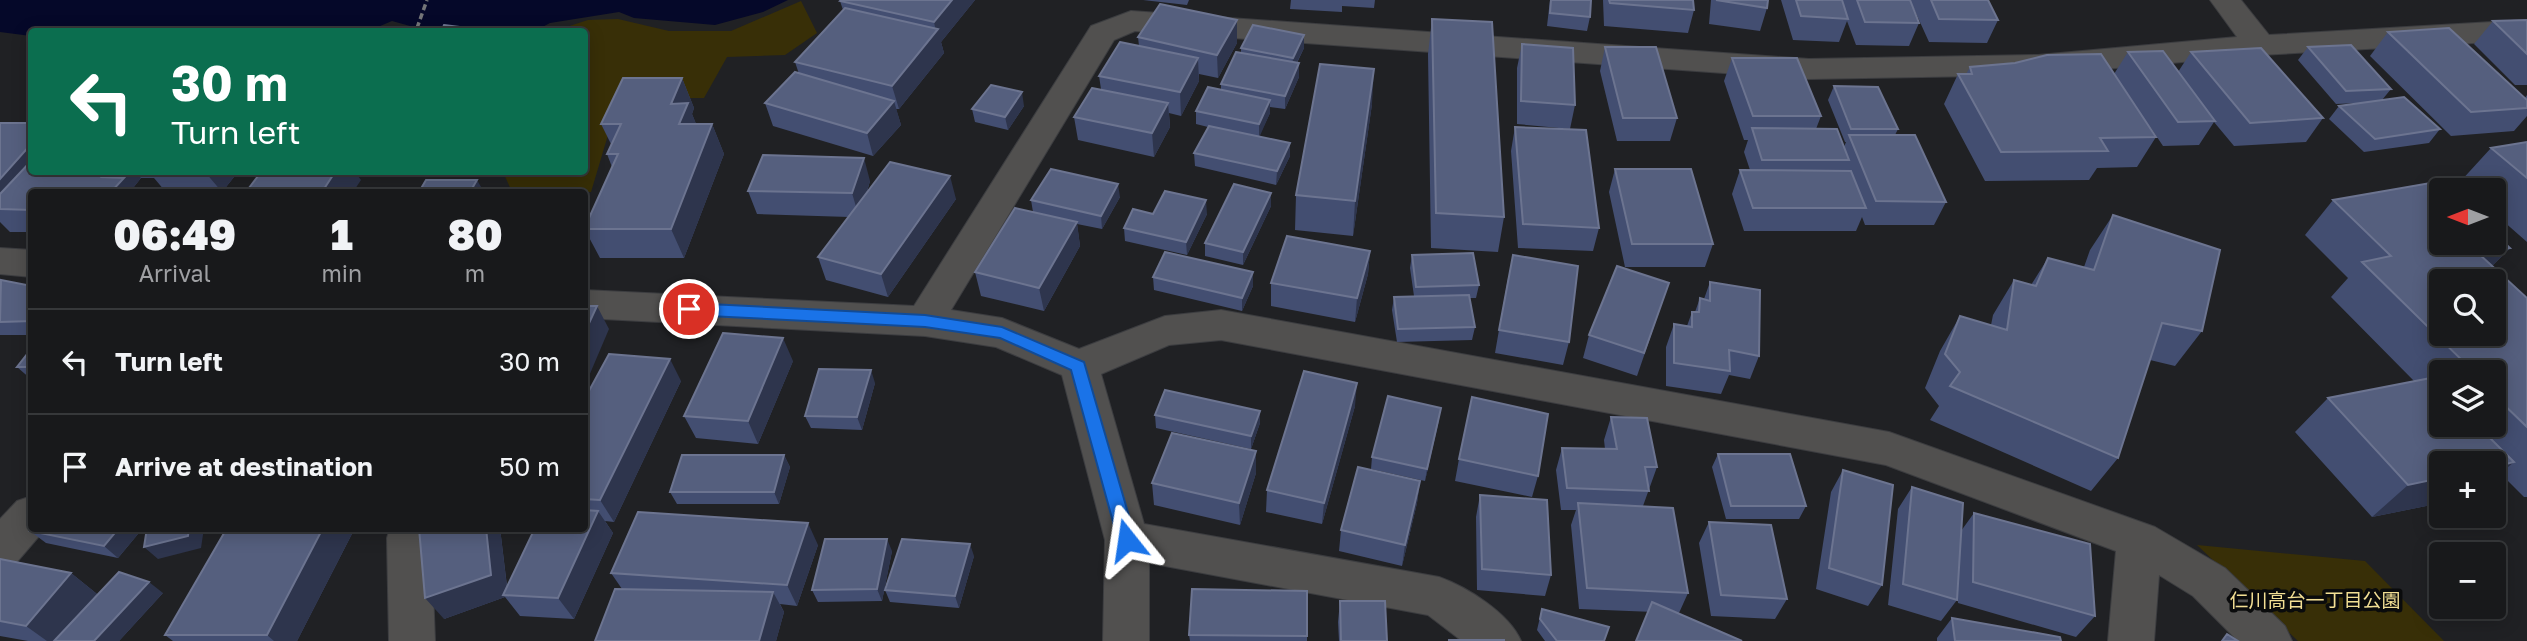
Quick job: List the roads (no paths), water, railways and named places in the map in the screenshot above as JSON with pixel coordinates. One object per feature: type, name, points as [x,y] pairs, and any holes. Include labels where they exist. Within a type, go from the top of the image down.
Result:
[{"type":"street","points":[[2225,0],[2260,45]]},
{"type":"street","points":[[925,321],[1102,33],[1131,21],[1809,69],[2038,65],[2260,45],[2527,30]]},
{"type":"street","points":[[0,261],[28,264]]},
{"type":"street","points":[[588,304],[925,321],[1002,333],[1079,366],[1165,331],[1221,326],[1889,449],[2139,540],[2209,582],[2269,641]]},
{"type":"street","points":[[1079,366],[1127,540],[1126,641]]},
{"type":"street","points":[[0,550],[28,518]]},
{"type":"street","points":[[411,532],[412,641]]},
{"type":"street","points":[[1127,540],[1438,597],[1498,641]]},
{"type":"street","points":[[2131,641],[2139,540]]},
{"type":"water","points":[[0,0],[788,0],[763,12],[715,25],[634,18],[619,12],[550,23],[541,28],[417,28],[392,21],[375,28],[28,28],[28,36],[0,32]]},
{"type":"park label","name":"仁川高台一丁目公園","points":[[2315,599]]}]
